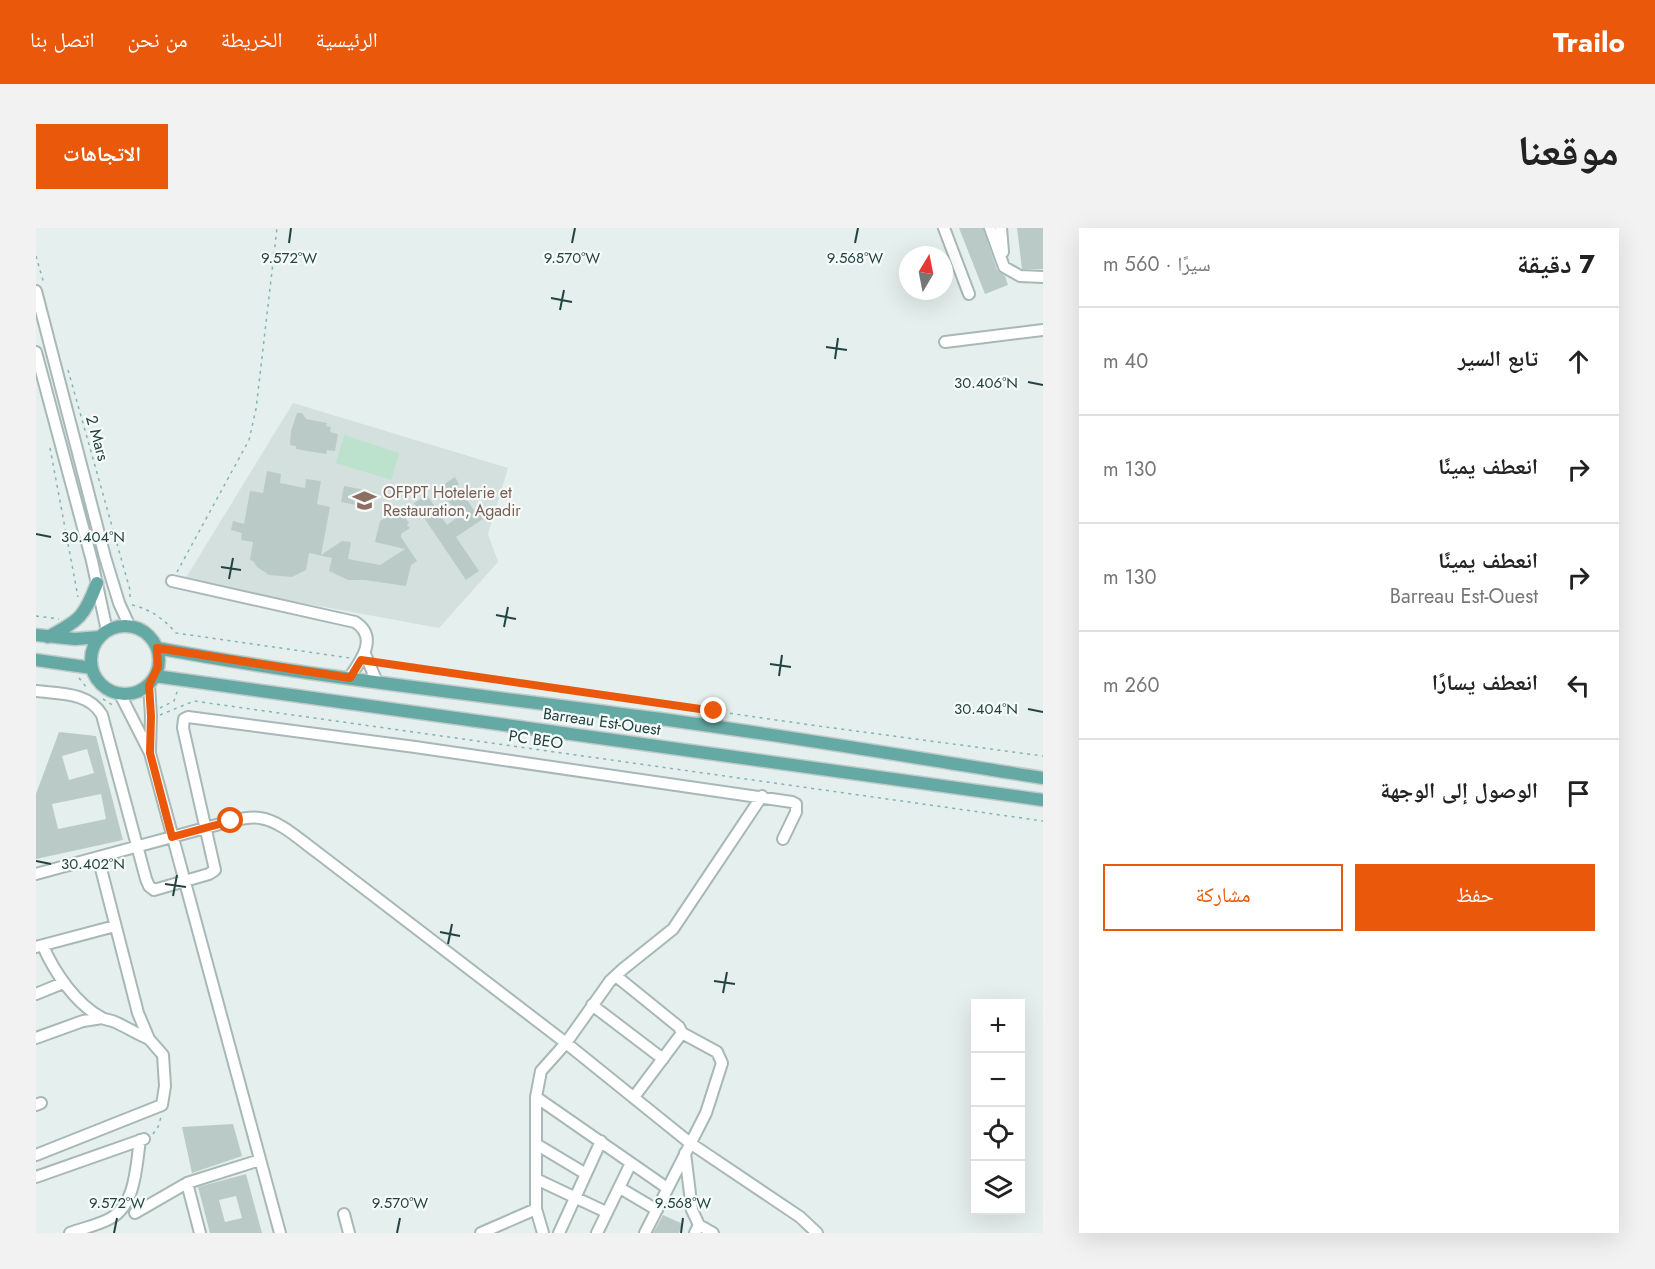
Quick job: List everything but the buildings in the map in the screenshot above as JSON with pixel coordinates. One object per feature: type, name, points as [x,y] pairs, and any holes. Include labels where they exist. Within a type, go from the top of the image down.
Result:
[{"type":"main road","points":[[42,636],[69,626],[82,616],[97,583]]},
{"type":"main road","points":[[42,636],[83,639],[104,634],[119,627],[129,627],[147,634],[157,648],[158,667],[152,680],[140,691],[120,694],[102,686],[92,668],[92,651],[104,634]]},
{"type":"main road","name":"Barreau Est-Ouest","points":[[157,648],[377,682],[648,717],[1043,777]]},
{"type":"main road","points":[[36,660],[92,668]]},
{"type":"main road","name":"Barreau Est-Ouest","points":[[152,680],[182,680],[1043,800]]},
{"type":"street","points":[[944,228],[969,294]]},
{"type":"street","points":[[990,228],[1004,267],[1020,276],[1043,277]]},
{"type":"street","points":[[1001,228],[1004,267]]},
{"type":"street","points":[[41,291],[107,566],[129,627]]},
{"type":"street","points":[[945,342],[1043,330]]},
{"type":"street","points":[[36,352],[97,583],[104,634]]},
{"type":"street","points":[[172,580],[355,622],[366,632],[365,658],[377,682]]},
{"type":"street","points":[[350,678],[365,658]]},
{"type":"street","points":[[150,753],[152,680]]},
{"type":"street","points":[[36,691],[81,697],[98,708],[102,715],[146,879],[152,889],[158,890],[212,873],[215,870],[183,728],[184,719],[188,717],[792,802],[796,804],[796,812],[783,839]]},
{"type":"street","points":[[120,694],[150,753],[280,1233]]},
{"type":"street","points":[[543,1233],[536,1209],[536,1097],[541,1071],[566,1043],[592,1005],[616,976],[673,929],[762,796]]},
{"type":"street","points":[[36,874],[251,817],[277,824],[566,1043],[634,1097],[687,1148],[800,1217],[811,1231]]},
{"type":"street","points":[[36,1155],[162,1105],[165,1086],[163,1055],[149,1039],[138,1013],[98,857]]},
{"type":"street","points":[[115,926],[39,946],[63,983],[102,1018],[149,1039]]},
{"type":"street","points":[[616,976],[679,1027],[682,1033],[717,1052],[722,1063],[706,1113],[645,1233]]},
{"type":"street","points":[[36,994],[63,983]]},
{"type":"street","points":[[592,1005],[663,1059]]},
{"type":"street","points":[[36,1038],[83,1021],[102,1018]]},
{"type":"street","points":[[634,1097],[682,1033]]},
{"type":"street","points":[[536,1097],[668,1188]]},
{"type":"street","points":[[36,1178],[142,1140]]},
{"type":"street","points":[[70,1233],[109,1220],[120,1212],[131,1192],[142,1140]]},
{"type":"street","points":[[559,1233],[601,1141]]},
{"type":"street","points":[[536,1144],[586,1174]]},
{"type":"street","points":[[687,1148],[692,1210],[697,1229],[713,1233]]},
{"type":"street","points":[[135,1213],[187,1183],[260,1160]]},
{"type":"street","points":[[597,1233],[631,1163]]},
{"type":"street","points":[[536,1179],[606,1212]]},
{"type":"street","points":[[187,1183],[200,1233]]},
{"type":"street","points":[[620,1188],[657,1209]]},
{"type":"street","points":[[481,1233],[536,1209]]},
{"type":"street","points":[[344,1214],[349,1233]]},
{"type":"path","points":[[172,580],[249,440],[256,409],[277,228]]},
{"type":"path","points":[[36,256],[41,291]]},
{"type":"path","name":"2 Mars","points":[[68,372],[130,590],[130,605],[141,607],[165,621],[176,633],[365,658]]},
{"type":"path","points":[[50,446],[78,598]]},
{"type":"path","points":[[365,658],[818,726],[1043,756]]},
{"type":"path","points":[[71,664],[84,686],[94,693]]},
{"type":"path","points":[[151,714],[174,701],[182,680]]},
{"type":"path","points":[[104,699],[114,706]]},
{"type":"path","name":"PC BEO","points":[[151,714],[163,714],[194,701],[1043,821]]},
{"type":"path","points":[[108,707],[127,718],[133,718]]},
{"type":"path","points":[[142,1140],[150,1136],[158,1127],[162,1105]]},
{"type":"shaded area","name":"OFPPT Hotelerie et Restauration, Agadir","points":[[293,403],[508,468],[488,534],[498,562],[439,628],[184,581]]},
{"type":"green space","points":[[344,435],[399,453],[391,480],[336,463]]},
{"type":"place","name":"OFPPT Hotelerie et Restauration, Agadir","points":[[365,501]]},
{"type":"route","points":[[231,821],[172,837],[150,753],[149,685],[158,667],[157,648],[350,678],[361,660],[714,711]]}]
